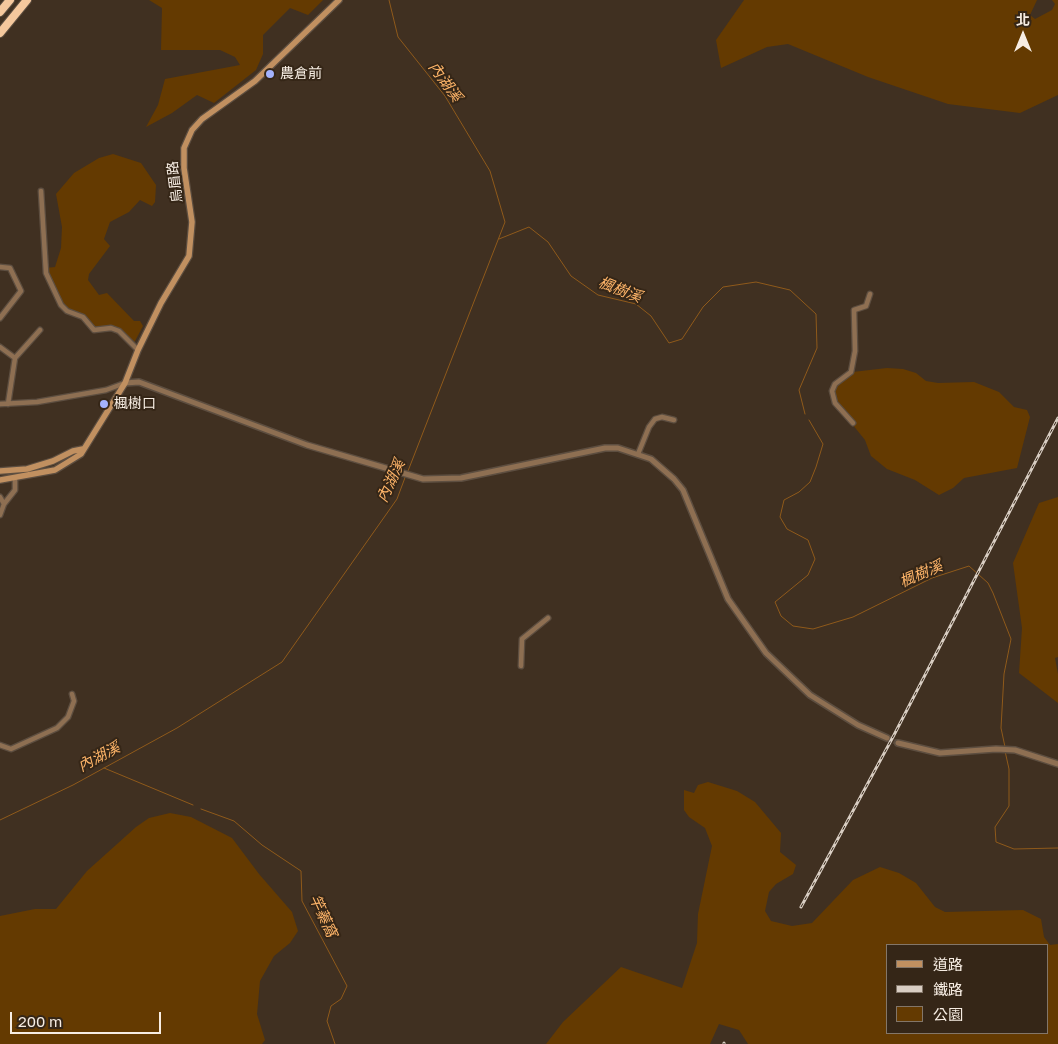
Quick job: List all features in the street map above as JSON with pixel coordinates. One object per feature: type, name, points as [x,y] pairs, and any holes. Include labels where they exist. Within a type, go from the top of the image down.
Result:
[{"type":"highway","points":[[0,12],[10,0]]},
{"type":"highway","points":[[0,33],[27,0]]},
{"type":"main road","name":"烏眉路","points":[[0,480],[55,470],[75,460],[81,454],[103,422],[111,404],[125,384],[138,350],[161,303],[189,256],[192,240],[192,222],[184,168],[184,148],[192,130],[202,119],[255,81],[338,0]]},
{"type":"main road","points":[[0,471],[27,469],[53,462],[73,451],[83,449]]},
{"type":"street","points":[[41,191],[46,273],[61,305],[67,311],[83,317],[94,330],[111,328],[119,331],[138,350]]},
{"type":"street","points":[[0,267],[10,268],[21,291],[0,318]]},
{"type":"street","points":[[852,423],[835,404],[832,391],[835,384],[851,372],[855,351],[854,310],[866,306],[870,294]]},
{"type":"street","points":[[8,404],[16,358],[40,330]]},
{"type":"street","points":[[0,347],[16,358]]},
{"type":"street","points":[[0,404],[47,400],[106,390],[139,382],[307,445],[423,480],[461,478],[589,450],[618,448],[638,454],[651,459],[663,468],[683,490],[728,599],[766,653],[810,695],[858,725],[888,738]]},
{"type":"street","points":[[638,454],[649,427],[655,420],[662,417],[674,420]]},
{"type":"street","points":[[0,515],[4,504],[15,490],[16,478]]},
{"type":"street","points":[[0,497],[4,504]]},
{"type":"street","points":[[521,666],[522,639],[548,618]]},
{"type":"street","points":[[0,746],[12,749],[57,728],[68,717],[74,701],[72,694]]},
{"type":"street","points":[[898,743],[940,753],[996,749],[1015,750],[1058,764]]},
{"type":"green space","points":[[149,0],[323,0],[308,15],[290,8],[263,35],[263,54],[256,70],[214,103],[197,95],[172,113],[146,127],[158,105],[165,79],[240,65],[235,57],[220,50],[161,50],[162,8]]},
{"type":"green space","points":[[744,0],[1037,0],[1030,15],[1035,19],[1052,10],[1055,4],[1052,0],[1058,0],[1058,95],[1020,113],[948,104],[868,77],[788,44],[767,47],[721,68],[716,40]]},
{"type":"green space","points":[[113,154],[141,163],[156,185],[155,202],[152,206],[140,200],[129,212],[110,222],[104,239],[110,246],[89,274],[88,280],[99,295],[107,293],[134,321],[140,321],[143,326],[134,343],[114,326],[94,329],[85,318],[60,305],[46,268],[55,267],[61,248],[62,227],[56,194],[74,173],[99,158]]},
{"type":"green space","points":[[887,368],[903,369],[916,373],[926,381],[938,383],[974,382],[999,392],[1014,407],[1027,410],[1030,417],[1017,468],[964,478],[953,488],[939,495],[915,480],[887,469],[871,456],[865,440],[831,398],[832,386],[844,373]]},
{"type":"green space","points":[[1058,497],[1058,657],[1055,658],[1058,674],[1058,703],[1019,673],[1022,628],[1013,563],[1039,503]]},
{"type":"green space","points":[[708,782],[737,791],[755,802],[781,833],[780,852],[796,865],[793,874],[776,884],[769,892],[765,911],[771,921],[792,926],[812,923],[853,880],[880,867],[899,873],[916,883],[935,907],[945,912],[1023,910],[1041,919],[1044,937],[1050,945],[1058,944],[1058,1044],[748,1044],[739,1030],[719,1024],[710,1044],[546,1044],[563,1022],[621,967],[682,988],[697,943],[698,914],[712,846],[705,828],[689,817],[684,810],[684,790],[694,793],[698,785]]},
{"type":"green space","points":[[170,813],[191,817],[232,838],[259,874],[292,912],[298,931],[290,943],[274,956],[260,981],[257,1014],[265,1040],[262,1044],[0,1044],[0,916],[35,909],[56,909],[87,871],[136,827],[149,818]]},
{"type":"waterway","name":"內湖溪","points":[[389,0],[398,37],[445,96],[490,171],[505,222],[408,471]]},
{"type":"waterway","name":"楓樹溪","points":[[499,239],[529,227],[548,242],[571,276],[598,295],[636,304],[651,316],[669,343],[682,339],[703,307],[723,287],[756,282],[790,290],[816,314],[817,348],[799,390],[805,414]]},
{"type":"waterway","name":"楓樹溪","points":[[809,420],[823,444],[810,482],[799,492],[784,500],[780,517],[787,529],[808,540],[815,559],[808,575],[775,602],[781,616],[793,626],[813,629],[853,617],[932,578],[969,566],[988,583],[1011,639],[1004,674],[1001,728],[1005,747]]},
{"type":"waterway","name":"內湖溪","points":[[0,820],[73,785],[177,728],[282,662],[397,499],[406,475]]},
{"type":"waterway","name":"楓樹溪","points":[[1005,751],[1009,769],[1009,806],[995,827],[996,842],[1014,849],[1058,848]]},
{"type":"waterway","name":"竿蓁窩","points":[[104,768],[193,805]]},
{"type":"waterway","name":"竿蓁窩","points":[[201,809],[234,821],[262,845],[301,871],[302,901],[347,986],[341,999],[331,1006],[327,1021],[335,1044]]},
{"type":"tunnel","points":[[887,738],[898,743]]},
{"type":"railway","points":[[801,907],[894,735],[1058,418]]},
{"type":"place","name":"農倉前","points":[[270,74]]},
{"type":"place","name":"楓樹口","points":[[104,404]]}]
